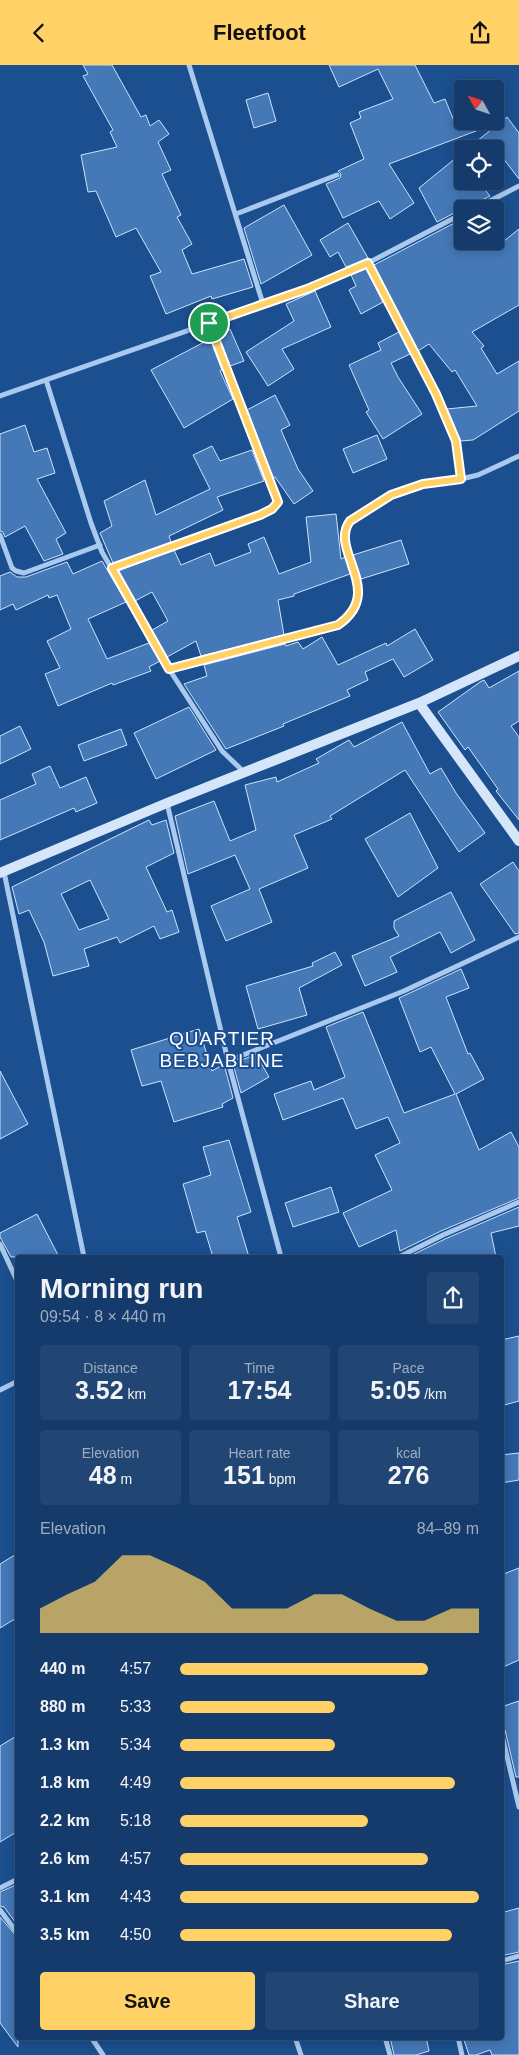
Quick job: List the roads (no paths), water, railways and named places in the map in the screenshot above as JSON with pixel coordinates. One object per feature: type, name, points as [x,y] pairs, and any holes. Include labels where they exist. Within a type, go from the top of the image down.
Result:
[{"type":"main road","points":[[2,872],[166,803],[419,703],[519,656]]},
{"type":"main road","points":[[419,703],[519,841]]},
{"type":"street","points":[[189,65],[263,304]]},
{"type":"street","points":[[236,214],[336,175]]},
{"type":"street","points":[[492,200],[519,186]]},
{"type":"street","points":[[0,396],[307,289],[368,263],[454,218]]},
{"type":"street","points":[[368,263],[436,394],[456,441],[461,479]]},
{"type":"street","points":[[112,568],[260,515],[272,509],[278,502],[209,323]]},
{"type":"street","points":[[46,380],[91,523],[100,545],[169,669],[222,751],[244,773]]},
{"type":"street","points":[[169,669],[338,625],[356,609],[358,583],[346,545],[345,533],[350,521],[391,495],[423,484],[478,475],[519,456]]},
{"type":"street","points":[[0,535],[12,568],[24,573],[100,545]]},
{"type":"street","points":[[166,803],[228,1061],[280,1255]]},
{"type":"street","points":[[2,872],[84,1255]]},
{"type":"street","points":[[228,1061],[404,991],[519,937]]},
{"type":"street","points":[[403,1255],[443,1235],[519,1202]]},
{"type":"street","points":[[0,1244],[15,1276]]},
{"type":"street","points":[[0,1390],[15,1382]]},
{"type":"street","points":[[504,1744],[519,1807]]},
{"type":"street","points":[[0,1888],[15,1880]]},
{"type":"street","points":[[0,1910],[15,1930]]},
{"type":"street","points":[[504,1960],[519,1957]]},
{"type":"street","points":[[93,2040],[103,2055]]},
{"type":"street","points":[[296,2040],[301,2055]]},
{"type":"street","points":[[386,2040],[390,2055]]},
{"type":"street","points":[[459,2040],[462,2055]]},
{"type":"district","name":"QUARTIER BEBJABLINE","points":[[222,1049]]}]
